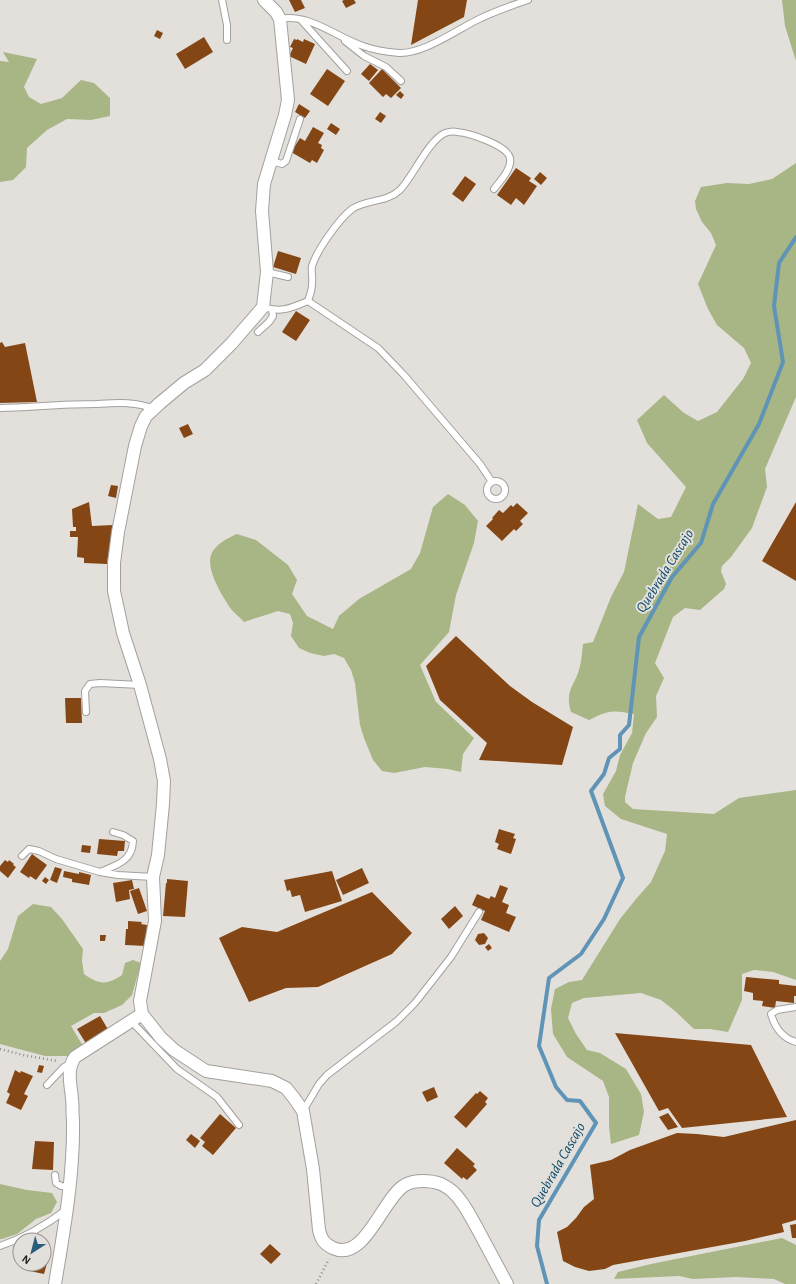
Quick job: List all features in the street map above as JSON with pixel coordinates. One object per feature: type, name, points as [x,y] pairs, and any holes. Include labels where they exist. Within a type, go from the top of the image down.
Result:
[{"type":"street","points":[[264,0],[276,12],[280,19],[288,100],[285,115],[264,184],[262,211],[267,272],[267,309],[205,370],[184,383],[146,416],[141,426],[135,446],[114,563],[114,591],[127,647],[140,685],[160,759],[164,781],[158,855],[153,877],[155,921],[140,1001],[142,1014],[161,1038],[174,1050],[206,1071],[272,1081],[286,1088],[303,1110],[321,1239],[327,1245],[337,1250],[350,1249],[358,1244],[365,1238],[395,1193],[406,1184],[418,1181],[440,1183],[454,1192],[465,1207],[507,1284]]},
{"type":"street","points":[[55,1284],[69,1187],[73,1126],[69,1074],[71,1063],[75,1058],[142,1014]]},
{"type":"lane","points":[[222,0],[227,25],[227,40]]},
{"type":"lane","points":[[280,19],[290,17],[300,19],[317,25],[364,47],[400,53],[416,50],[502,9],[528,0]]},
{"type":"lane","points":[[300,19],[347,71]]},
{"type":"lane","points":[[341,37],[364,56],[386,67],[401,81]]},
{"type":"lane","points":[[271,161],[282,164],[286,161],[300,118]]},
{"type":"lane","points":[[267,309],[283,310],[308,301],[311,294],[312,266],[327,238],[342,218],[354,208],[379,201],[400,190],[429,148],[444,134],[456,131],[491,142],[507,152],[510,158],[508,170],[494,189]]},
{"type":"lane","points":[[267,272],[288,276]]},
{"type":"lane","points":[[308,301],[378,348],[404,374],[480,464],[492,482]]},
{"type":"lane","points":[[258,332],[273,316],[267,309]]},
{"type":"lane","points":[[0,408],[131,403],[154,409]]},
{"type":"lane","points":[[86,712],[85,691],[90,684],[140,685]]},
{"type":"lane","points":[[100,872],[126,860],[133,848],[133,841],[113,832]]},
{"type":"lane","points":[[22,856],[29,849],[100,872],[118,875],[153,877]]},
{"type":"lane","points":[[303,1110],[319,1084],[327,1075],[397,1021],[415,1003],[452,956],[479,912]]},
{"type":"lane","points":[[796,1007],[777,1010],[771,1014],[780,1033],[796,1042]]},
{"type":"lane","points":[[131,1022],[177,1069],[217,1097],[239,1125]]},
{"type":"lane","points":[[47,1085],[64,1067],[71,1063]]},
{"type":"lane","points":[[55,1175],[56,1183],[61,1186],[69,1187]]},
{"type":"lane","points":[[0,1246],[31,1233],[52,1221],[67,1209]]},
{"type":"path","points":[[0,1049],[51,1061],[71,1063]]},
{"type":"path","points":[[316,1284],[331,1256],[337,1250]]},
{"type":"green space","points":[[782,0],[796,0],[796,61],[785,26]]},
{"type":"green space","points":[[3,52],[37,59],[24,87],[29,97],[41,104],[62,98],[81,80],[94,83],[110,98],[110,116],[91,120],[67,119],[47,130],[27,148],[26,167],[13,180],[0,182],[0,61],[9,62]]},
{"type":"green space","points":[[796,163],[796,397],[765,469],[767,487],[752,528],[731,557],[722,566],[721,571],[726,584],[724,589],[700,610],[685,608],[673,617],[655,663],[664,678],[656,696],[657,717],[646,733],[633,763],[625,802],[633,809],[714,814],[739,798],[796,790],[796,980],[773,972],[754,970],[742,974],[742,1000],[728,1032],[710,1029],[694,1029],[661,1000],[641,993],[584,998],[572,1003],[568,1018],[576,1034],[587,1050],[600,1053],[626,1069],[641,1094],[644,1112],[639,1135],[611,1144],[609,1126],[609,1097],[603,1081],[567,1057],[553,1034],[551,1009],[555,989],[569,982],[582,980],[620,919],[651,882],[665,851],[667,834],[621,819],[605,806],[603,794],[616,771],[620,755],[632,733],[634,714],[611,712],[589,720],[571,712],[569,704],[570,692],[580,666],[583,644],[593,642],[611,597],[624,572],[638,504],[658,519],[671,517],[686,487],[647,443],[637,420],[664,395],[684,413],[698,421],[717,412],[743,379],[751,363],[744,348],[717,325],[708,309],[698,284],[716,245],[711,233],[702,222],[696,209],[695,201],[701,187],[727,183],[749,184],[772,179]]},
{"type":"green space","points":[[448,494],[465,505],[478,521],[474,543],[456,595],[449,632],[420,665],[436,702],[474,738],[463,754],[461,772],[425,767],[394,773],[382,771],[373,760],[364,738],[360,725],[355,683],[351,670],[344,658],[334,654],[324,656],[310,653],[299,648],[291,636],[293,623],[290,614],[278,611],[244,622],[231,609],[216,583],[211,568],[211,555],[215,548],[237,534],[256,540],[288,565],[297,580],[292,594],[307,616],[333,629],[339,616],[359,599],[411,569],[420,553],[433,507]]},
{"type":"green space","points":[[33,904],[51,907],[62,919],[83,949],[82,961],[84,974],[89,978],[99,982],[112,981],[122,975],[125,963],[133,960],[141,963],[132,995],[122,1005],[104,1013],[94,1013],[71,1026],[83,1046],[69,1056],[45,1056],[0,1044],[0,961],[8,949],[18,916]]},
{"type":"green space","points":[[0,1184],[27,1190],[52,1193],[57,1202],[51,1213],[36,1219],[20,1232],[12,1232],[12,1236],[0,1239]]},
{"type":"green space","points":[[782,1238],[796,1245],[796,1284],[785,1284],[774,1279],[736,1277],[693,1279],[679,1276],[614,1279],[618,1272]]},
{"type":"building","points":[[289,0],[301,0],[305,8],[295,12]]},
{"type":"building","points":[[354,0],[356,3],[346,8],[342,1]]},
{"type":"building","points":[[418,0],[467,0],[464,17],[411,45]]},
{"type":"building","points":[[157,30],[163,33],[160,39],[154,36]]},
{"type":"building","points":[[204,37],[213,52],[185,69],[176,54]]},
{"type":"building","points":[[294,39],[303,42],[304,39],[315,44],[306,64],[289,56],[293,48],[290,47]]},
{"type":"building","points":[[370,64],[378,70],[369,81],[361,74]]},
{"type":"building","points":[[327,69],[345,81],[328,106],[310,94]]},
{"type":"building","points":[[382,69],[401,88],[391,98],[386,94],[383,97],[369,83]]},
{"type":"building","points":[[400,91],[404,95],[401,99],[396,95]]},
{"type":"building","points":[[299,104],[310,111],[305,118],[295,112]]},
{"type":"building","points":[[380,112],[386,116],[381,123],[375,119]]},
{"type":"building","points":[[331,123],[340,129],[336,135],[327,129]]},
{"type":"building","points":[[313,127],[324,133],[318,143],[322,145],[321,148],[324,150],[317,163],[312,160],[310,163],[291,152],[300,138],[305,141]]},
{"type":"building","points":[[516,168],[531,178],[529,181],[537,186],[524,205],[516,198],[511,205],[497,195]]},
{"type":"building","points":[[540,172],[547,178],[541,185],[534,179]]},
{"type":"building","points":[[465,176],[476,184],[463,202],[452,194]]},
{"type":"building","points":[[278,251],[301,258],[296,274],[273,267]]},
{"type":"building","points":[[296,311],[310,320],[296,341],[282,332]]},
{"type":"building","points":[[2,342],[5,347],[25,343],[37,402],[0,403],[0,343]]},
{"type":"building","points":[[188,424],[193,434],[184,438],[179,428]]},
{"type":"building","points":[[111,485],[118,486],[116,498],[108,496]]},
{"type":"building","points":[[89,502],[92,526],[113,525],[107,564],[84,563],[84,558],[77,557],[78,537],[70,537],[70,531],[76,531],[76,527],[73,527],[72,509]]},
{"type":"building","points":[[796,502],[796,581],[762,561]]},
{"type":"building","points":[[517,503],[528,513],[520,521],[523,524],[516,531],[514,529],[502,541],[486,526],[499,510],[503,513],[511,505],[513,507]]},
{"type":"building","points":[[456,636],[510,686],[532,702],[573,727],[562,765],[479,760],[487,743],[440,700],[426,666]]},
{"type":"building","points":[[65,698],[81,698],[82,723],[66,723]]},
{"type":"building","points":[[499,829],[515,834],[513,838],[516,839],[511,854],[497,849],[499,844],[495,842]]},
{"type":"building","points":[[99,839],[125,841],[124,851],[118,851],[117,856],[97,854]]},
{"type":"building","points":[[82,845],[91,846],[90,853],[81,852]]},
{"type":"building","points":[[32,854],[47,865],[36,880],[30,876],[29,878],[20,872]]},
{"type":"building","points":[[5,860],[8,862],[9,860],[16,867],[8,878],[0,871],[0,866]]},
{"type":"building","points":[[55,867],[62,869],[57,883],[50,880]]},
{"type":"building","points":[[362,868],[369,883],[343,895],[336,880]]},
{"type":"building","points":[[64,871],[79,874],[79,872],[91,875],[89,885],[72,882],[72,879],[63,877]]},
{"type":"building","points":[[332,871],[342,901],[305,912],[300,895],[292,897],[290,890],[287,891],[284,880]]},
{"type":"building","points":[[45,877],[49,880],[46,884],[42,881]]},
{"type":"building","points":[[167,879],[188,881],[185,917],[163,916]]},
{"type":"building","points":[[132,880],[134,889],[129,890],[130,899],[116,902],[113,883]]},
{"type":"building","points":[[500,885],[508,888],[502,902],[509,905],[506,913],[516,917],[509,932],[481,920],[485,911],[472,905],[477,894],[489,899],[491,896],[495,898]]},
{"type":"building","points":[[139,888],[147,911],[138,914],[130,891]]},
{"type":"building","points":[[372,892],[412,933],[392,954],[318,987],[286,988],[249,1002],[219,938],[242,927],[277,932]]},
{"type":"building","points":[[455,906],[463,916],[449,929],[441,919]]},
{"type":"building","points":[[128,921],[142,922],[141,924],[147,925],[146,946],[125,945]]},
{"type":"building","points":[[484,933],[488,938],[485,944],[479,945],[475,940],[478,934]]},
{"type":"building","points":[[100,935],[106,935],[105,941],[100,941]]},
{"type":"building","points":[[489,944],[492,948],[488,951],[485,947]]},
{"type":"building","points":[[746,977],[779,980],[779,984],[796,986],[794,1003],[776,1001],[775,1008],[762,1006],[763,1001],[753,1000],[753,993],[744,991]]},
{"type":"building","points":[[100,1016],[109,1031],[87,1045],[77,1029]]},
{"type":"building","points":[[615,1033],[751,1045],[787,1117],[682,1128],[668,1108],[659,1111]]},
{"type":"building","points":[[39,1065],[44,1066],[42,1073],[37,1072]]},
{"type":"building","points":[[15,1070],[20,1073],[21,1071],[33,1076],[24,1094],[28,1096],[21,1110],[6,1103],[10,1094],[7,1092]]},
{"type":"building","points":[[434,1087],[438,1097],[427,1102],[422,1092]]},
{"type":"building","points":[[480,1091],[488,1098],[485,1102],[487,1104],[466,1128],[454,1117],[476,1093],[477,1094]]},
{"type":"building","points":[[668,1113],[678,1127],[668,1130],[659,1117]]},
{"type":"building","points":[[220,1114],[236,1128],[213,1155],[202,1146],[205,1142],[200,1138]]},
{"type":"building","points":[[796,1120],[796,1220],[782,1224],[784,1232],[745,1241],[613,1265],[605,1269],[589,1271],[575,1267],[563,1261],[557,1232],[567,1227],[584,1207],[594,1199],[590,1165],[611,1160],[630,1150],[677,1133],[724,1137]]},
{"type":"building","points":[[191,1134],[200,1141],[195,1148],[186,1140]]},
{"type":"building","points":[[35,1141],[54,1142],[53,1170],[32,1169]]},
{"type":"building","points":[[457,1148],[475,1164],[473,1166],[477,1170],[467,1180],[463,1177],[462,1179],[444,1163]]},
{"type":"building","points":[[796,1224],[796,1238],[792,1238],[790,1225]]},
{"type":"building","points":[[270,1244],[281,1254],[271,1264],[260,1254]]},
{"type":"building","points":[[34,1272],[45,1272],[44,1274]]},
{"type":"waterway","name":"Quebrada Cascajo","points":[[547,1284],[537,1246],[539,1220],[596,1123],[580,1101],[567,1100],[556,1087],[539,1046],[549,978],[581,954],[604,919],[623,878],[591,791],[604,774],[609,758],[620,749],[620,735],[629,725],[639,637],[672,577],[701,543],[713,504],[759,424],[783,362],[774,306],[779,263],[796,237]]}]
